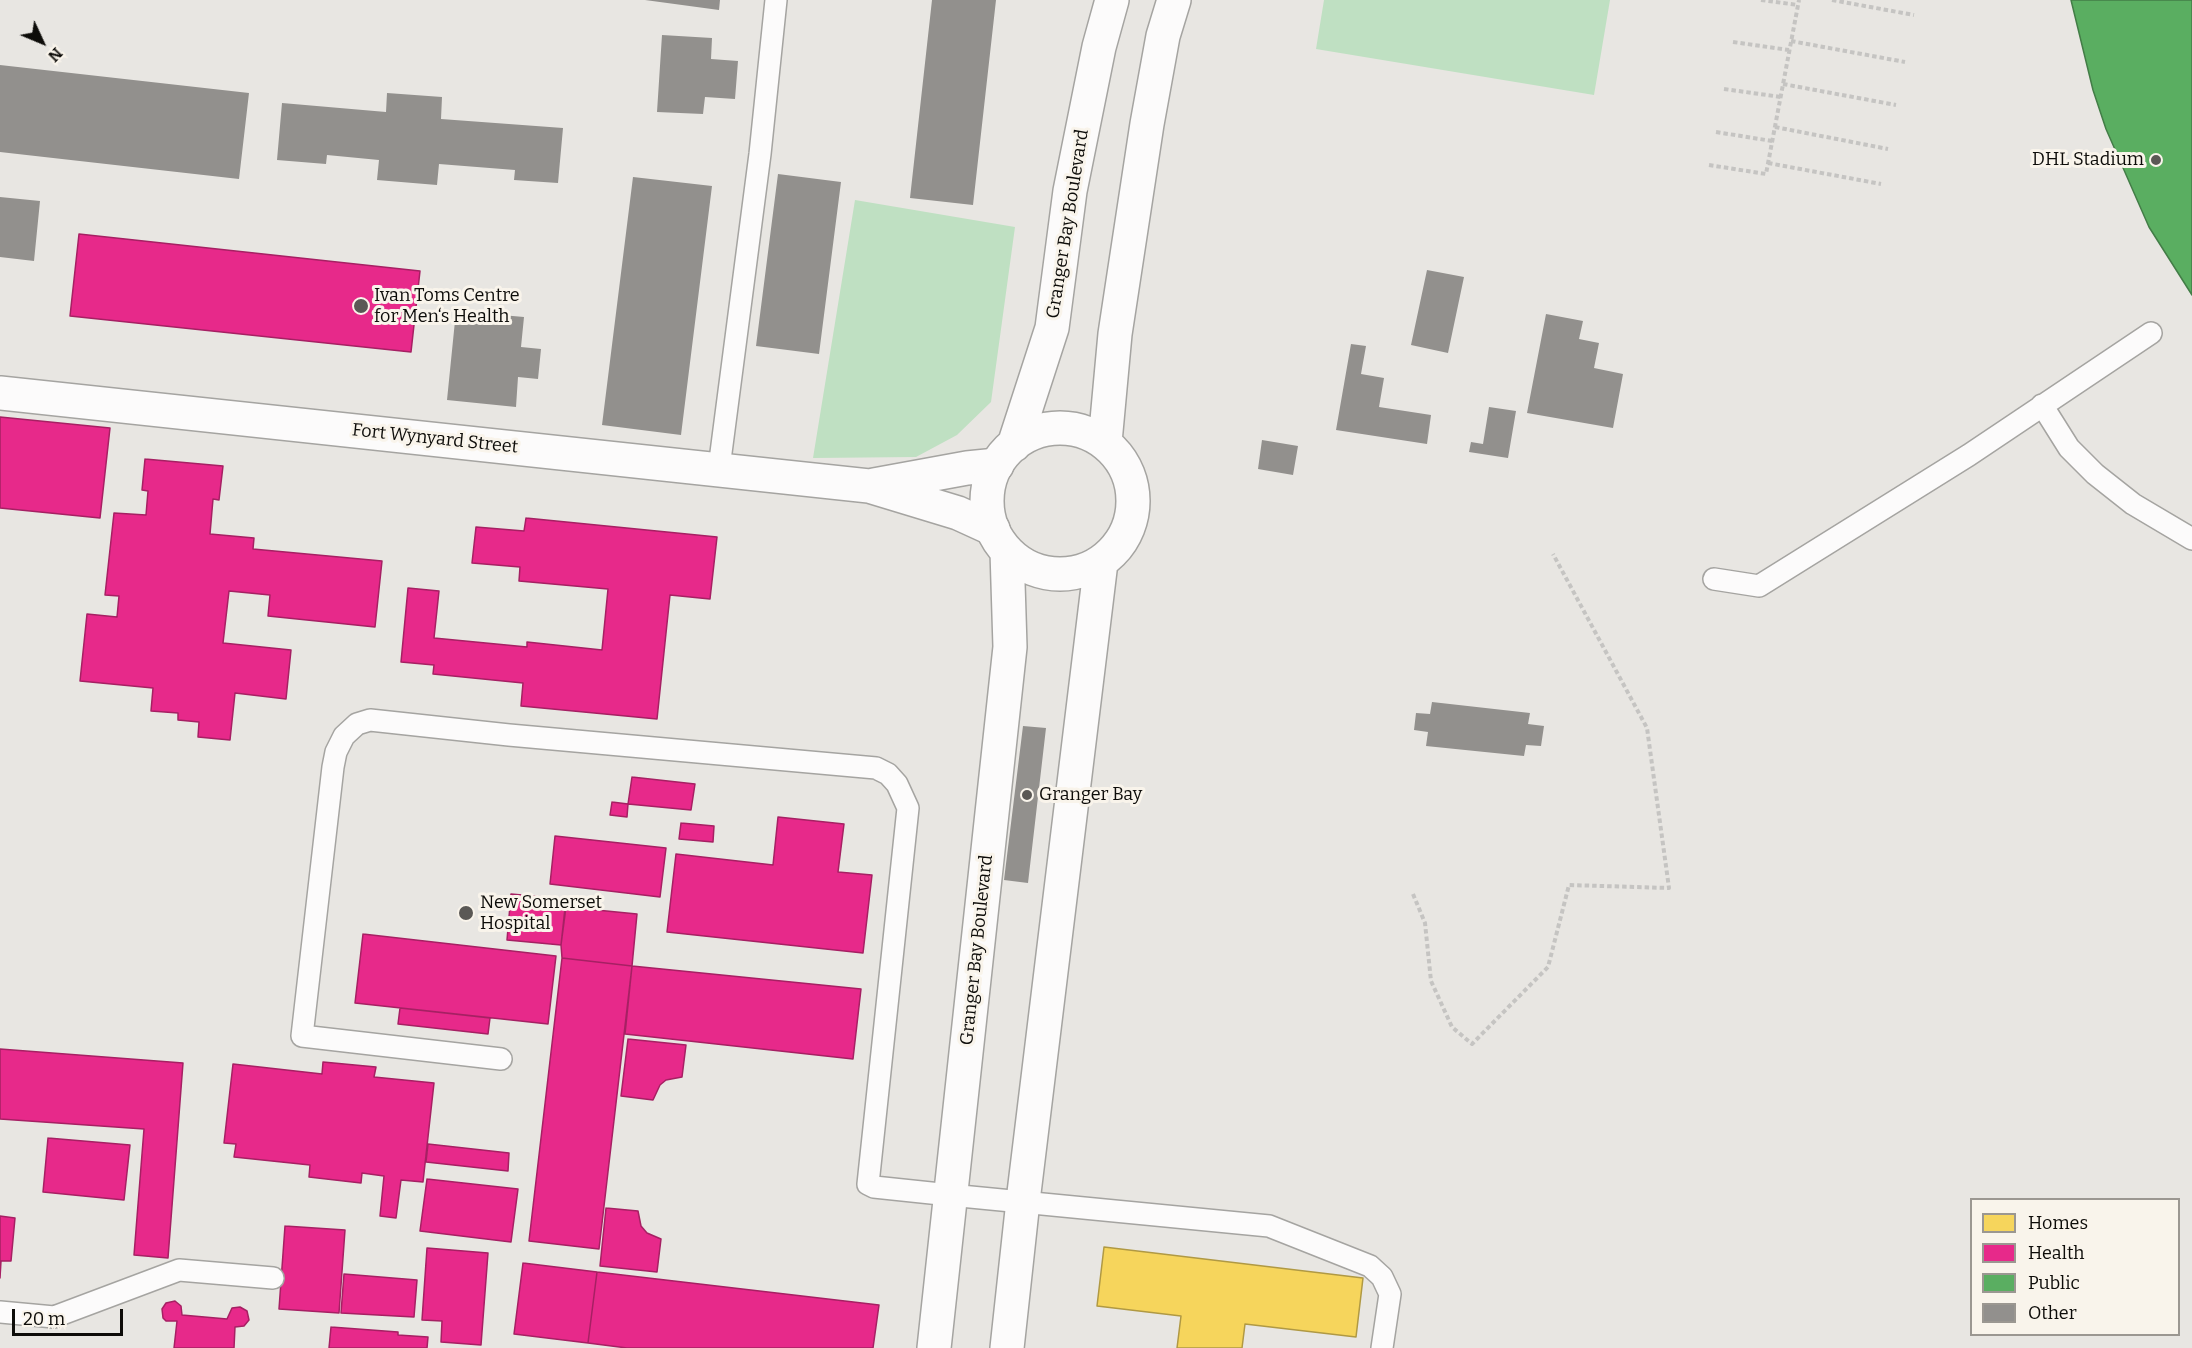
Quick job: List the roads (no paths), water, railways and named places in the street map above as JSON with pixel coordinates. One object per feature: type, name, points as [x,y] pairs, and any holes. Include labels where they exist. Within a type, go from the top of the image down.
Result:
[{"type":"street","name":"Granger Bay Boulevard","points":[[1006,455],[1052,328],[1070,191],[1099,47],[1112,0]]},
{"type":"street","points":[[1105,442],[1115,334],[1147,124],[1163,36],[1174,0]]},
{"type":"street","name":"Fort Wynyard Street","points":[[0,393],[719,468],[869,486],[958,513],[1000,540]]},
{"type":"street","points":[[1055,428],[1078,430],[1105,442],[1116,453],[1129,475],[1133,504],[1127,530],[1116,548],[1101,562],[1077,572],[1049,573],[1029,567],[1000,540],[989,515],[988,495],[1006,455],[1033,434],[1055,428]]},
{"type":"street","name":"Fort Wynyard Street","points":[[869,486],[967,468],[1006,455]]},
{"type":"street","name":"Granger Bay Boulevard","points":[[934,1348],[1010,647],[1000,540]]},
{"type":"street","points":[[1007,1348],[1101,562]]},
{"type":"lane","points":[[719,468],[760,154],[776,0]]},
{"type":"lane","points":[[1714,579],[1759,586],[1969,455],[2151,333]]},
{"type":"lane","points":[[2043,405],[2069,448],[2095,474],[2133,504],[2192,540]]},
{"type":"lane","points":[[501,1059],[302,1036],[333,767],[336,752],[344,736],[357,724],[370,720],[509,735],[876,768],[888,774],[897,784],[908,808],[868,1184],[874,1187],[950,1195],[1023,1200],[1269,1226],[1370,1266],[1382,1277],[1390,1294],[1382,1348]]},
{"type":"lane","points":[[0,1312],[54,1317],[179,1270],[273,1278]]},
{"type":"place","name":"DHL Stadium","points":[[2156,160]]},
{"type":"place","name":"Ivan Toms Centre for Men‘s Health","points":[[361,306]]},
{"type":"place","name":"Granger Bay","points":[[1027,795]]},
{"type":"place","name":"New Somerset Hospital","points":[[466,913]]}]
